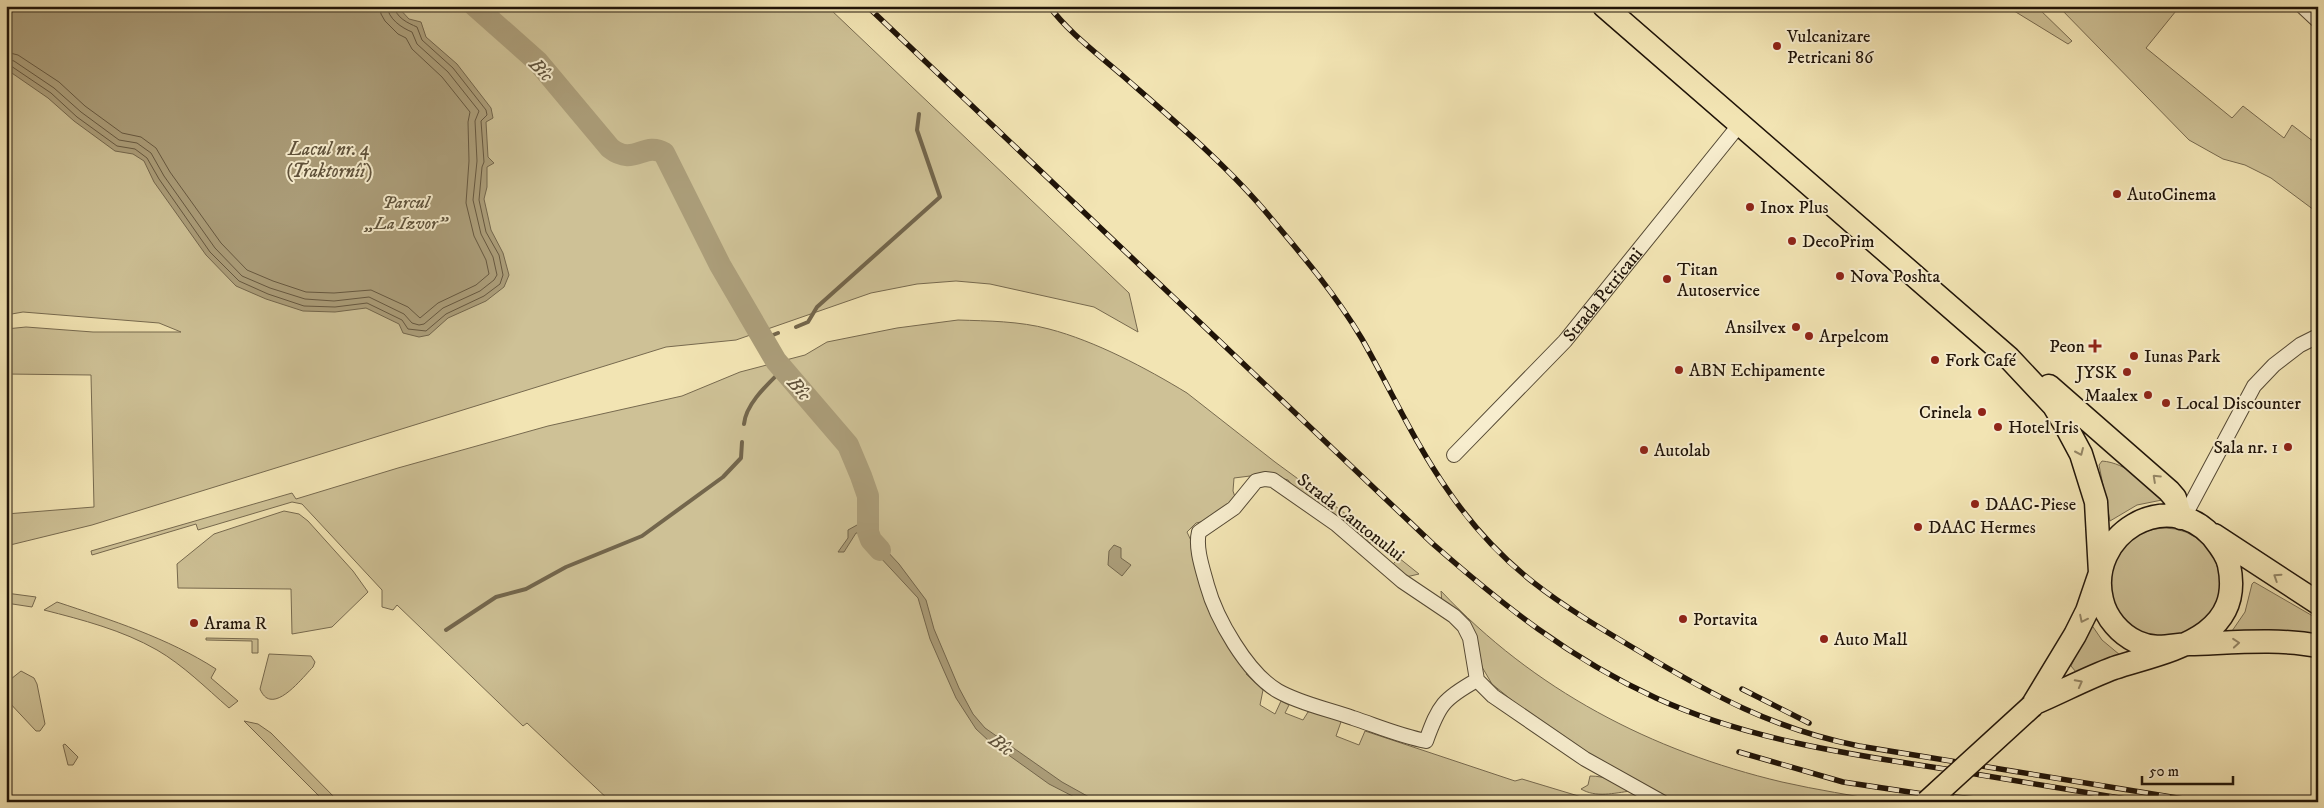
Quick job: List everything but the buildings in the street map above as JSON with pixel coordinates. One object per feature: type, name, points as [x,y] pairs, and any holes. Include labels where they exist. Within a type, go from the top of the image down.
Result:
[{"type":"main road","points":[[1604,6],[2009,358],[2054,406],[2081,454],[2096,502],[2100,590],[2104,606],[2112,621],[2123,633],[2137,642],[2154,647],[2170,648],[2187,644],[2280,642],[2318,646]]},
{"type":"main road","points":[[2009,358],[2045,383],[2144,468],[2175,498],[2182,518]]},
{"type":"main road","points":[[1927,802],[2033,705],[2075,635],[2087,611],[2104,558],[2111,544],[2121,533],[2134,524],[2148,518],[2164,516],[2182,518],[2207,531],[2318,603]]},
{"type":"main road","points":[[2033,705],[2091,677],[2187,644],[2205,635],[2218,621],[2228,603],[2231,584],[2229,564],[2220,546],[2207,531]]},
{"type":"street","points":[[2302,6],[2318,22]]},
{"type":"street","name":"Strada Petricani","points":[[1454,455],[1565,342],[1740,124]]},
{"type":"street","points":[[2182,518],[2254,386],[2263,374],[2284,357],[2300,345],[2318,336]]},
{"type":"street","name":"Strada Cantonului","points":[[1274,480],[1336,524],[1402,581],[1454,616],[1464,626],[1470,638],[1477,680],[1445,700],[1439,708],[1426,741],[1409,738],[1351,717],[1318,708],[1277,690],[1248,661],[1218,617],[1203,570],[1197,538],[1198,532],[1234,508],[1256,481],[1274,480]]},
{"type":"street","points":[[1477,680],[1516,713],[1585,759],[1662,802]]},
{"type":"green space","name":"Parcul „La Izvor”","points":[[6,6],[832,6],[830,9],[1129,293],[1138,332],[1094,307],[990,284],[956,281],[917,284],[871,293],[736,340],[666,347],[92,525],[6,546],[6,514],[94,507],[91,375],[6,374],[6,329],[26,327],[93,332],[181,332],[159,323],[23,312],[6,315]]},
{"type":"green space","points":[[2006,6],[2036,6],[2072,41],[2068,44]]},
{"type":"green space","points":[[2058,6],[2180,6],[2146,48],[2232,118],[2243,106],[2284,138],[2292,125],[2318,145],[2318,213],[2271,178],[2245,165],[2223,159],[2189,140]]},
{"type":"green space","points":[[958,320],[1015,323],[1049,329],[1102,348],[1155,374],[1187,393],[1275,462],[1376,536],[1370,543],[1328,509],[1316,505],[1299,494],[1288,480],[1266,474],[1234,478],[1233,491],[1235,497],[1232,502],[1218,514],[1196,523],[1187,532],[1193,546],[1203,593],[1249,670],[1246,674],[1263,690],[1260,705],[1275,714],[1281,701],[1289,705],[1285,713],[1303,720],[1308,712],[1313,711],[1342,719],[1336,736],[1359,745],[1365,731],[1515,781],[1522,779],[1585,798],[1640,797],[1650,802],[611,802],[527,723],[523,726],[397,605],[393,610],[382,607],[382,590],[302,504],[292,502],[198,530],[196,524],[92,555],[91,551],[292,493],[296,499],[548,426],[682,396],[740,372],[805,355],[827,342],[897,328]]},
{"type":"green space","points":[[2102,461],[2128,470],[2143,481],[2162,500],[2137,505],[2110,521],[2099,465]]},
{"type":"green space","points":[[284,511],[299,514],[308,521],[353,571],[368,592],[332,627],[292,634],[291,589],[178,588],[177,564],[214,534]]},
{"type":"green space","points":[[2165,528],[2186,532],[2204,544],[2216,562],[2220,583],[2216,604],[2204,622],[2186,634],[2165,638],[2144,634],[2126,622],[2114,604],[2110,583],[2114,562],[2126,544],[2144,532]]},
{"type":"green space","points":[[1399,558],[1419,574],[1406,577],[1391,566]]},
{"type":"green space","points":[[2254,582],[2318,619],[2318,635],[2232,631],[2245,612]]},
{"type":"green space","points":[[1441,591],[1477,626],[1515,658],[1555,687],[1597,712],[1641,734],[1687,753],[1734,769],[1795,785],[1887,802],[1674,802],[1622,775],[1581,750],[1530,715],[1492,684],[1482,667],[1475,635],[1442,604]]},
{"type":"green space","points":[[6,593],[36,597],[32,607],[6,603]]},
{"type":"green space","points":[[57,602],[139,631],[198,658],[216,669],[211,678],[238,701],[229,708],[176,663],[144,643],[102,626],[44,610]]},
{"type":"green space","points":[[2091,624],[2102,640],[2120,655],[2076,672],[2071,666]]},
{"type":"green space","points":[[206,638],[258,639],[258,653],[252,653],[252,641],[206,640]]},
{"type":"green space","points":[[269,654],[311,656],[315,662],[313,667],[287,693],[279,698],[272,699],[265,697],[260,689]]},
{"type":"green space","points":[[21,671],[34,678],[37,684],[45,724],[40,731],[36,731],[6,699],[6,683]]},
{"type":"green space","points":[[244,721],[258,724],[271,733],[339,802],[325,802]]},
{"type":"green space","points":[[65,744],[78,757],[73,765],[68,765],[63,745]]},
{"type":"green space","points":[[1590,776],[1611,780],[1631,791],[1605,794],[1587,792],[1581,789],[1588,785]]},
{"type":"water","name":"Lacul nr. 4 (Traktornîi)","points":[[6,6],[397,6],[409,19],[421,22],[426,37],[457,64],[491,108],[493,118],[486,122],[488,157],[494,163],[487,167],[487,187],[484,199],[491,230],[503,253],[509,275],[504,287],[486,301],[448,318],[429,335],[419,337],[403,333],[399,324],[366,308],[335,312],[303,311],[266,299],[236,286],[206,255],[154,182],[144,161],[133,154],[115,151],[74,121],[48,98],[6,69]]},
{"type":"water","points":[[857,525],[867,525],[872,535],[899,564],[926,600],[934,629],[959,688],[973,714],[985,728],[1062,782],[1098,802],[1084,802],[1049,784],[989,741],[976,729],[956,698],[944,671],[930,639],[918,598],[865,541],[862,533],[856,533],[844,552],[838,552],[848,538],[848,530]]},
{"type":"water","points":[[1114,545],[1121,548],[1121,558],[1131,565],[1122,576],[1108,565],[1109,551]]},
{"type":"waterway","name":"Bîc","points":[[475,6],[538,62],[610,148],[626,155],[651,150],[664,153],[720,265],[776,361],[848,445],[868,496],[868,532],[871,540],[880,550]]},
{"type":"waterway","points":[[796,327],[808,322],[817,307],[940,197],[917,130],[919,114]]},
{"type":"waterway","points":[[763,339],[778,333]]},
{"type":"waterway","points":[[744,424],[754,401],[783,369]]},
{"type":"waterway","points":[[446,630],[496,597],[526,589],[566,567],[642,536],[723,477],[741,458],[742,442]]},
{"type":"railway","points":[[867,6],[1433,544],[1486,589],[1538,629],[1594,666],[1656,698],[1690,712],[1761,735],[1834,751],[2144,802]]},
{"type":"railway","points":[[1049,6],[1075,34],[1200,144],[1254,198],[1319,276],[1352,323],[1425,455],[1469,519],[1511,564],[1557,600],[1608,633],[1691,682],[1744,709],[1799,730],[1859,746],[2202,802]]},
{"type":"railway","points":[[1742,689],[1809,723]]},
{"type":"railway","points":[[1739,752],[1843,782],[1923,794],[2007,802]]},
{"type":"place","name":"Vulcanizare Petricani 86","points":[[1777,46]]},
{"type":"place","name":"AutoCinema","points":[[2117,194]]},
{"type":"place","name":"Inox Plus","points":[[1750,207]]},
{"type":"place","name":"DecoPrim","points":[[1792,241]]},
{"type":"place","name":"Nova Poshta","points":[[1840,276]]},
{"type":"place","name":"Titan Autoservice","points":[[1667,279]]},
{"type":"place","name":"Ansilvex","points":[[1796,327]]},
{"type":"place","name":"Arpelcom","points":[[1809,336]]},
{"type":"place","name":"Peon","points":[[2095,346]]},
{"type":"place","name":"Iunas Park","points":[[2134,356]]},
{"type":"place","name":"Fork Café","points":[[1935,360]]},
{"type":"place","name":"ABN Echipamente","points":[[1679,370]]},
{"type":"place","name":"JYSK","points":[[2127,372]]},
{"type":"place","name":"Maalex","points":[[2148,395]]},
{"type":"place","name":"Local Discounter","points":[[2166,403]]},
{"type":"place","name":"Crinela","points":[[1982,412]]},
{"type":"place","name":"Hotel Iris","points":[[1998,427]]},
{"type":"place","name":"Sala nr. 1","points":[[2288,447]]},
{"type":"place","name":"Autolab","points":[[1644,450]]},
{"type":"place","name":"DAAC-Piese","points":[[1975,504]]},
{"type":"place","name":"DAAC Hermes","points":[[1918,527]]},
{"type":"place","name":"Portavita","points":[[1683,619]]},
{"type":"place","name":"Arama R","points":[[194,623]]},
{"type":"place","name":"Auto Mall","points":[[1824,639]]}]
